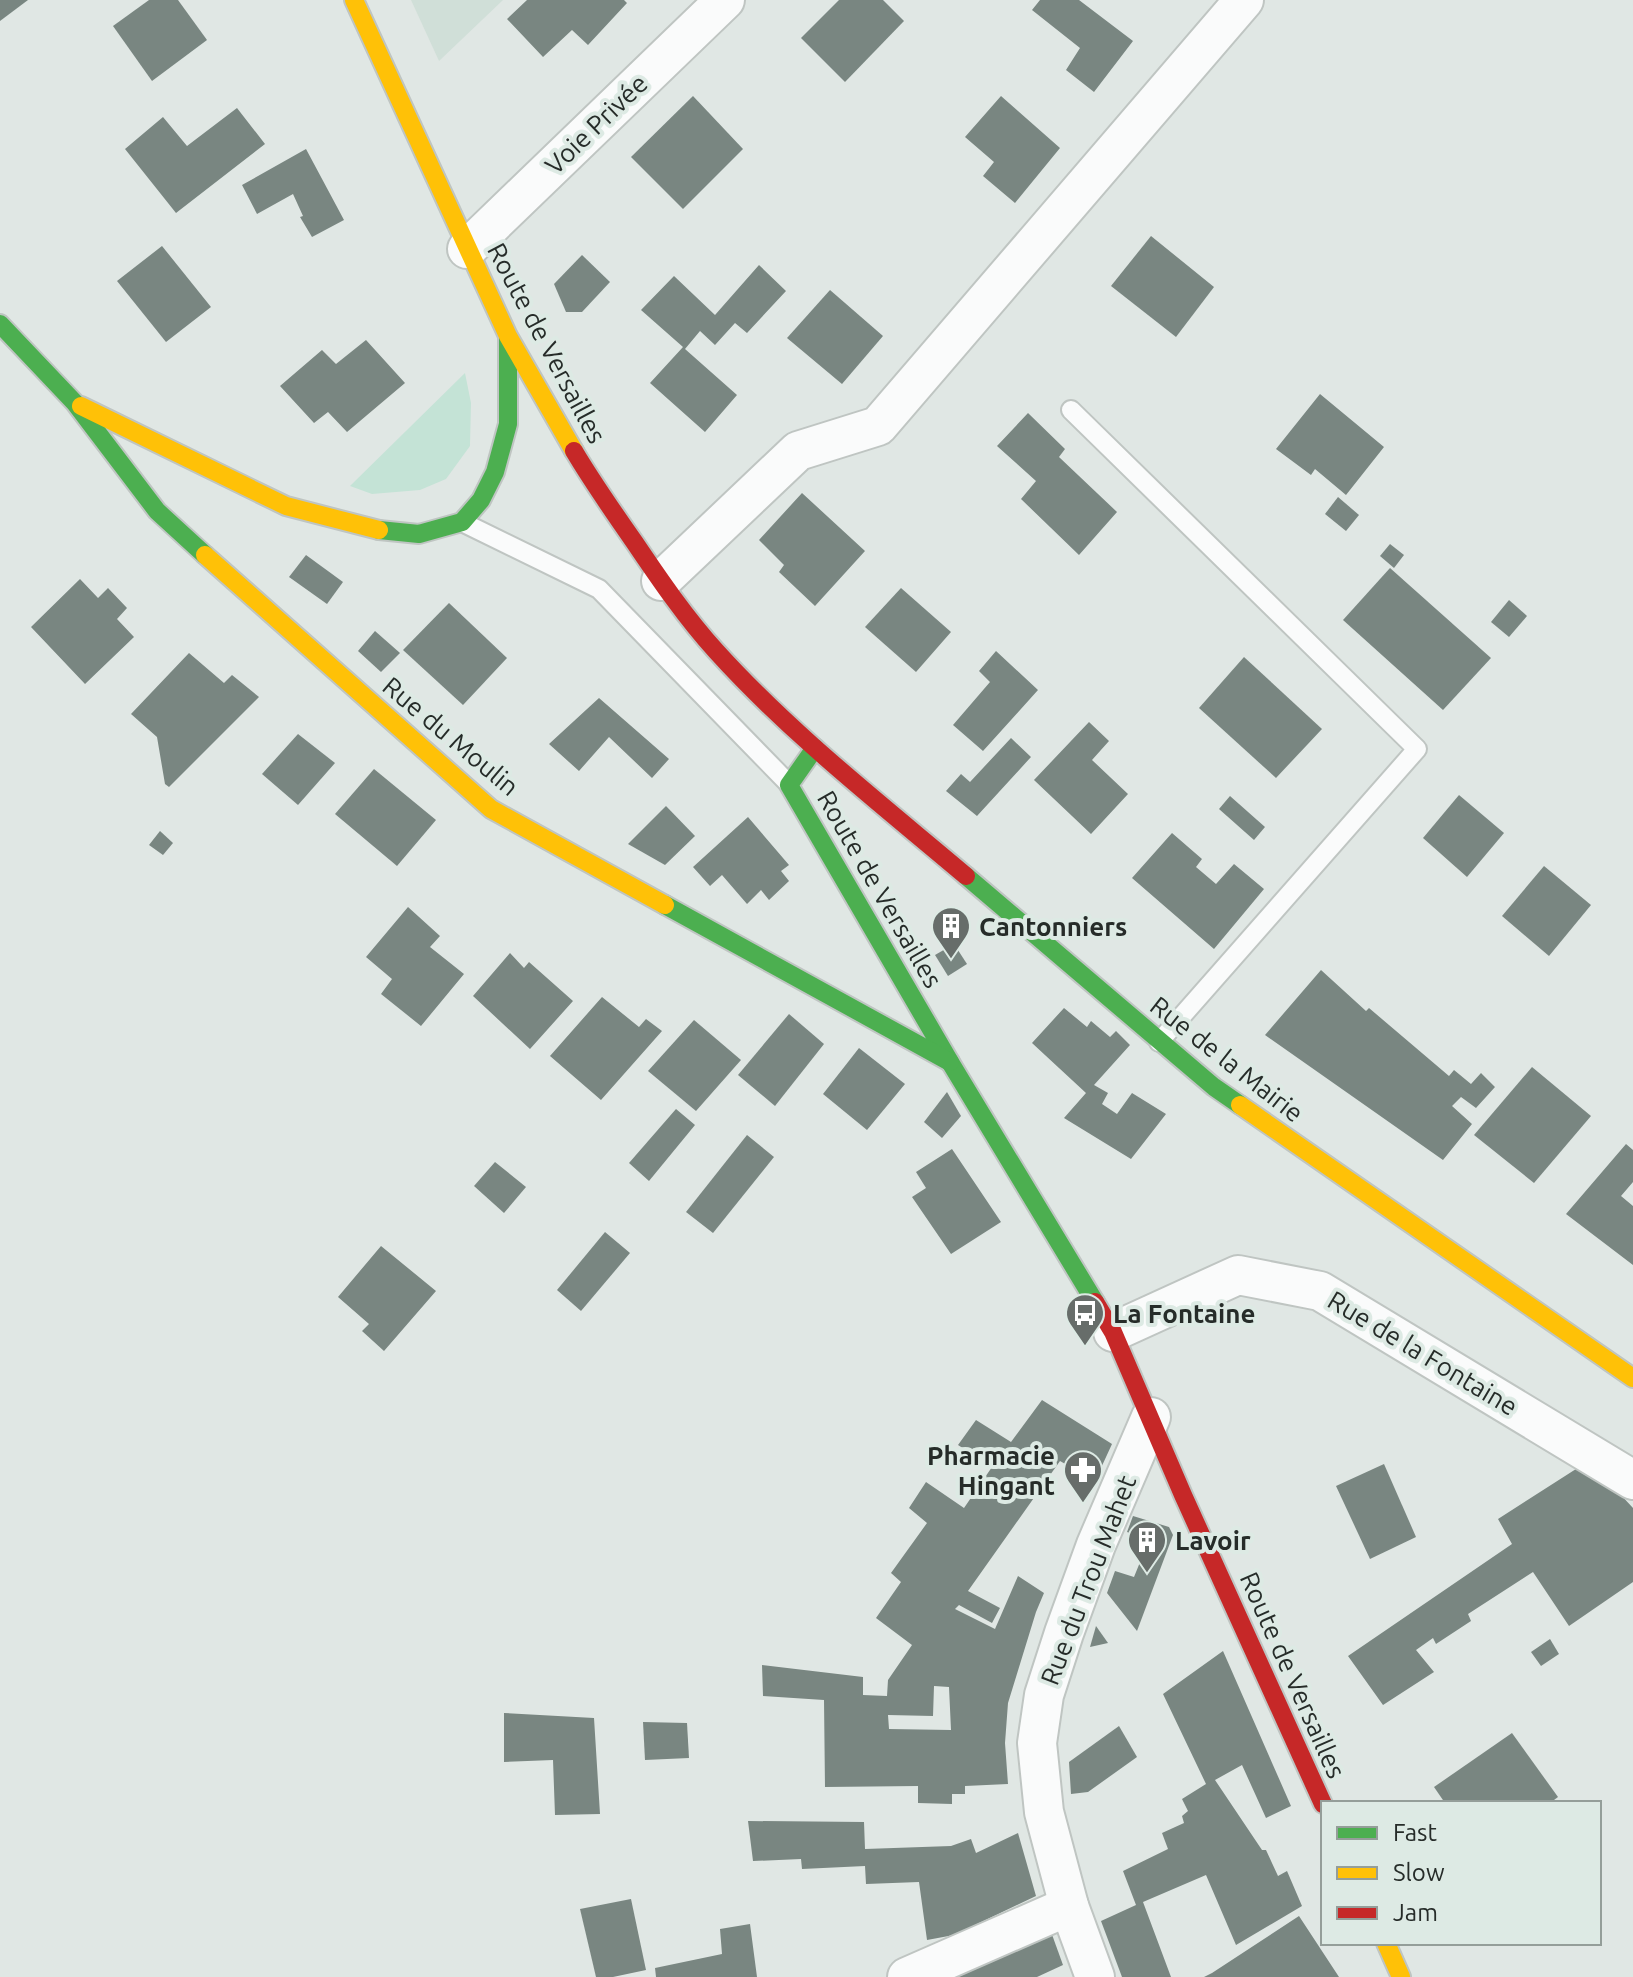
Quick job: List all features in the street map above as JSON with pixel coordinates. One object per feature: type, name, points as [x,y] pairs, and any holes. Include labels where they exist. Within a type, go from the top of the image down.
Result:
[{"type":"main road","name":"Route de Versailles","points":[[354,0],[508,336],[589,477],[661,581],[714,649],[815,748],[789,785],[950,1062],[1113,1332],[1322,1801]]},
{"type":"main road","points":[[0,325],[75,403],[286,506],[375,530],[419,534],[462,522],[481,500],[495,472],[508,424],[508,336]]},
{"type":"main road","name":"Rue du Moulin","points":[[75,403],[157,511],[491,809],[950,1062]]},
{"type":"main road","name":"Rue de la Mairie","points":[[815,748],[1214,1087],[1633,1378]]},
{"type":"main road","points":[[1387,1945],[1401,1977]]},
{"type":"street","name":"Voie Privée","points":[[467,249],[725,0]]},
{"type":"street","points":[[661,581],[798,451],[878,426],[1244,0]]},
{"type":"street","name":"Rue de la Fontaine","points":[[1113,1332],[1238,1275],[1320,1291],[1633,1480]]},
{"type":"street","name":"Rue du Trou Mahet","points":[[1095,1977],[1069,1906],[1044,1812],[1037,1743],[1044,1695],[1064,1633],[1096,1545],[1151,1417]]},
{"type":"street","points":[[907,1977],[1069,1906]]},
{"type":"lane","points":[[1071,410],[1417,749],[1159,1042]]},
{"type":"lane","points":[[462,522],[599,589],[789,785]]},
{"type":"shaded area","points":[[411,0],[503,0],[439,61]]},
{"type":"green space","points":[[465,373],[471,403],[470,446],[446,479],[420,490],[372,494],[350,486]]},
{"type":"building","points":[[0,0],[28,0],[0,21]]},
{"type":"building","points":[[149,0],[178,0],[207,40],[152,81],[113,26]]},
{"type":"building","points":[[527,0],[624,0],[627,3],[588,45],[572,30],[543,57],[507,19]]},
{"type":"building","points":[[839,0],[883,0],[904,21],[845,82],[801,38]]},
{"type":"building","points":[[1040,0],[1079,0],[1133,41],[1094,92],[1066,70],[1080,48],[1032,10]]},
{"type":"building","points":[[693,96],[743,149],[683,209],[631,157]]},
{"type":"building","points":[[1001,96],[1060,148],[1015,203],[983,176],[994,162],[965,137]]},
{"type":"building","points":[[237,108],[265,144],[176,213],[125,149],[163,117],[187,146]]},
{"type":"building","points":[[306,149],[344,220],[312,237],[300,217],[303,216],[293,194],[257,214],[242,185]]},
{"type":"building","points":[[1151,236],[1214,287],[1176,337],[1111,286]]},
{"type":"building","points":[[162,246],[211,307],[166,342],[117,281]]},
{"type":"building","points":[[582,255],[610,282],[582,312],[566,312],[554,284]]},
{"type":"building","points":[[759,265],[786,291],[747,333],[735,323],[715,345],[700,331],[685,349],[737,395],[705,432],[650,383],[683,347],[641,310],[674,276],[715,315]]},
{"type":"building","points":[[830,290],[883,336],[842,384],[787,338]]},
{"type":"building","points":[[366,340],[405,383],[347,432],[328,412],[314,423],[280,386],[322,350],[336,364]]},
{"type":"building","points":[[1320,394],[1384,447],[1346,495],[1315,469],[1311,475],[1276,449]]},
{"type":"building","points":[[1028,413],[1065,449],[1059,457],[1117,512],[1079,555],[1021,499],[1036,481],[997,446]]},
{"type":"building","points":[[802,493],[865,551],[815,606],[779,572],[784,565],[759,540]]},
{"type":"building","points":[[1338,497],[1359,515],[1346,531],[1325,514]]},
{"type":"building","points":[[1390,544],[1404,555],[1394,568],[1380,556]]},
{"type":"building","points":[[306,555],[343,582],[327,604],[289,577]]},
{"type":"building","points":[[1390,568],[1491,658],[1443,710],[1343,620]]},
{"type":"building","points":[[80,579],[98,598],[108,588],[127,608],[117,619],[134,637],[85,684],[31,627]]},
{"type":"building","points":[[901,588],[951,632],[916,672],[865,627]]},
{"type":"building","points":[[1509,600],[1527,616],[1509,637],[1491,622]]},
{"type":"building","points":[[449,603],[507,658],[463,705],[403,650]]},
{"type":"building","points":[[375,631],[400,653],[381,672],[358,651]]},
{"type":"building","points":[[996,651],[1038,690],[983,751],[953,725],[990,682],[979,671]]},
{"type":"building","points":[[189,653],[224,683],[232,675],[259,697],[169,787],[165,784],[157,737],[131,714]]},
{"type":"building","points":[[1244,657],[1322,729],[1276,778],[1199,708]]},
{"type":"building","points":[[599,698],[669,759],[652,778],[609,737],[579,771],[549,744]]},
{"type":"building","points":[[1089,722],[1109,741],[1092,760],[1128,794],[1091,834],[1034,780]]},
{"type":"building","points":[[298,734],[335,763],[298,805],[262,774]]},
{"type":"building","points":[[1011,738],[1031,757],[977,816],[946,791],[961,774],[970,782]]},
{"type":"building","points":[[374,769],[436,820],[397,866],[335,814]]},
{"type":"building","points":[[1459,795],[1504,833],[1467,877],[1423,838]]},
{"type":"building","points":[[1230,796],[1265,827],[1254,840],[1219,809]]},
{"type":"building","points":[[666,806],[695,836],[665,865],[628,844]]},
{"type":"building","points":[[748,817],[789,865],[781,871],[789,881],[769,900],[761,890],[747,904],[722,875],[710,886],[693,867]]},
{"type":"building","points":[[160,831],[173,843],[163,855],[149,845]]},
{"type":"building","points":[[1172,833],[1202,859],[1196,867],[1216,884],[1234,864],[1264,889],[1214,949],[1132,878]]},
{"type":"building","points":[[1544,866],[1591,905],[1549,956],[1502,916]]},
{"type":"building","points":[[408,907],[440,936],[430,947],[464,974],[421,1026],[381,994],[392,979],[366,957]]},
{"type":"building","name":"Cantonniers","points":[[954,944],[967,964],[948,976],[935,955]]},
{"type":"building","points":[[510,953],[524,968],[529,962],[573,1001],[530,1049],[473,996]]},
{"type":"building","points":[[1321,970],[1366,1011],[1369,1008],[1449,1076],[1454,1070],[1471,1084],[1481,1073],[1495,1087],[1476,1108],[1461,1097],[1452,1106],[1472,1124],[1443,1160],[1265,1035]]},
{"type":"building","points":[[602,997],[639,1027],[646,1019],[662,1031],[601,1100],[550,1056]]},
{"type":"building","points":[[1064,1008],[1087,1027],[1091,1021],[1110,1037],[1116,1031],[1130,1045],[1094,1085],[1108,1093],[1102,1104],[1117,1114],[1132,1093],[1166,1114],[1131,1159],[1064,1118],[1086,1093],[1032,1043]]},
{"type":"building","points":[[789,1014],[824,1044],[775,1106],[738,1075]]},
{"type":"building","points":[[694,1020],[741,1060],[696,1111],[648,1071]]},
{"type":"building","points":[[859,1048],[905,1084],[867,1130],[823,1094]]},
{"type":"building","points":[[1532,1067],[1591,1116],[1534,1183],[1474,1135]]},
{"type":"building","points":[[947,1092],[961,1116],[942,1138],[924,1122]]},
{"type":"building","points":[[676,1109],[695,1125],[649,1181],[629,1163]]},
{"type":"building","points":[[747,1135],[774,1157],[713,1233],[686,1212]]},
{"type":"building","points":[[1626,1144],[1633,1150],[1633,1182],[1621,1196],[1633,1206],[1633,1265],[1566,1214]]},
{"type":"building","points":[[952,1149],[1001,1222],[951,1254],[912,1197],[926,1188],[916,1172]]},
{"type":"building","points":[[495,1162],[526,1187],[504,1213],[474,1186]]},
{"type":"building","points":[[605,1232],[630,1253],[581,1311],[557,1290]]},
{"type":"building","points":[[381,1246],[436,1291],[384,1351],[362,1331],[369,1324],[338,1297]]},
{"type":"building","points":[[1042,1400],[1112,1444],[1095,1481],[1060,1461],[968,1591],[1000,1608],[992,1623],[959,1605],[955,1609],[995,1629],[1018,1576],[1044,1593],[1008,1703],[1005,1743],[1008,1784],[965,1786],[965,1794],[952,1794],[952,1804],[918,1803],[918,1786],[825,1787],[824,1700],[763,1696],[762,1665],[863,1677],[863,1695],[887,1696],[888,1680],[912,1645],[876,1618],[901,1582],[891,1573],[927,1523],[909,1508],[926,1482],[964,1508],[992,1467],[958,1445],[976,1420],[1011,1442]],"holes":[[[934,1686],[949,1687],[951,1730],[889,1729],[888,1715],[933,1716]]]},
{"type":"building","points":[[1384,1464],[1416,1537],[1370,1559],[1336,1486]]},
{"type":"building","points":[[1576,1469],[1603,1483],[1607,1480],[1633,1508],[1633,1582],[1569,1626],[1533,1572],[1468,1614],[1471,1621],[1436,1644],[1433,1638],[1416,1650],[1434,1672],[1383,1705],[1348,1656],[1512,1544],[1498,1519]]},
{"type":"building","name":"Lavoir","points":[[1133,1516],[1169,1527],[1173,1535],[1137,1631],[1107,1593],[1115,1571],[1134,1577],[1149,1540],[1127,1532]]},
{"type":"building","points":[[1096,1626],[1108,1643],[1090,1647]]},
{"type":"building","points":[[1550,1639],[1559,1654],[1541,1666],[1531,1652]]},
{"type":"building","points":[[1223,1651],[1291,1806],[1266,1818],[1242,1765],[1215,1780],[1262,1850],[1266,1850],[1278,1876],[1287,1871],[1302,1906],[1236,1945],[1206,1875],[1143,1902],[1171,1977],[1122,1977],[1101,1921],[1136,1905],[1123,1871],[1168,1849],[1162,1833],[1184,1823],[1182,1816],[1188,1811],[1182,1799],[1206,1784],[1163,1694]]},
{"type":"building","points":[[504,1713],[594,1718],[600,1814],[555,1815],[553,1760],[504,1762]]},
{"type":"building","points":[[643,1722],[687,1723],[689,1758],[645,1760]]},
{"type":"building","points":[[1119,1726],[1137,1757],[1088,1792],[1071,1794],[1069,1762]]},
{"type":"building","points":[[1512,1733],[1558,1797],[1553,1801],[1444,1801],[1434,1787]]},
{"type":"building","points":[[748,1821],[864,1822],[865,1849],[951,1846],[971,1839],[976,1853],[1018,1833],[1036,1896],[954,1935],[927,1940],[919,1882],[866,1884],[865,1866],[802,1869],[801,1859],[753,1861]]},
{"type":"building","points":[[631,1899],[646,1970],[596,1977],[580,1909]]},
{"type":"building","points":[[1299,1916],[1339,1977],[1204,1977],[1212,1973]]},
{"type":"building","points":[[1046,1918],[1063,1965],[1037,1977],[914,1977]]},
{"type":"building","points":[[750,1924],[757,1977],[656,1977],[655,1968],[722,1954],[720,1929]]},
{"type":"traffic: fast","points":[[0,324],[75,403],[157,511],[205,555]]},
{"type":"traffic: fast","points":[[379,530],[419,534],[462,522],[481,500],[495,472],[508,424],[508,340]]},
{"type":"traffic: fast","points":[[815,748],[789,785],[950,1062],[1095,1302]]},
{"type":"traffic: fast","points":[[966,876],[1214,1087],[1240,1105]]},
{"type":"traffic: fast","points":[[665,905],[950,1062]]},
{"type":"traffic: slow","points":[[354,0],[508,336],[574,451]]},
{"type":"traffic: slow","points":[[81,406],[286,506],[379,530]]},
{"type":"traffic: slow","points":[[205,555],[491,809],[665,905]]},
{"type":"traffic: slow","points":[[1240,1105],[1633,1378]]},
{"type":"traffic: slow","points":[[1387,1945],[1401,1977]]},
{"type":"traffic: jam","points":[[574,451],[664,585],[716,651],[806,740],[966,876]]},
{"type":"traffic: jam","points":[[1095,1302],[1113,1332],[1322,1801]]},
{"type":"place","name":"Cantonniers","points":[[951,960]]},
{"type":"place","name":"La Fontaine","points":[[1085,1347]]},
{"type":"place","name":"Pharmacie Hingant","points":[[1083,1504]]},
{"type":"place","name":"Lavoir","points":[[1147,1574]]}]
